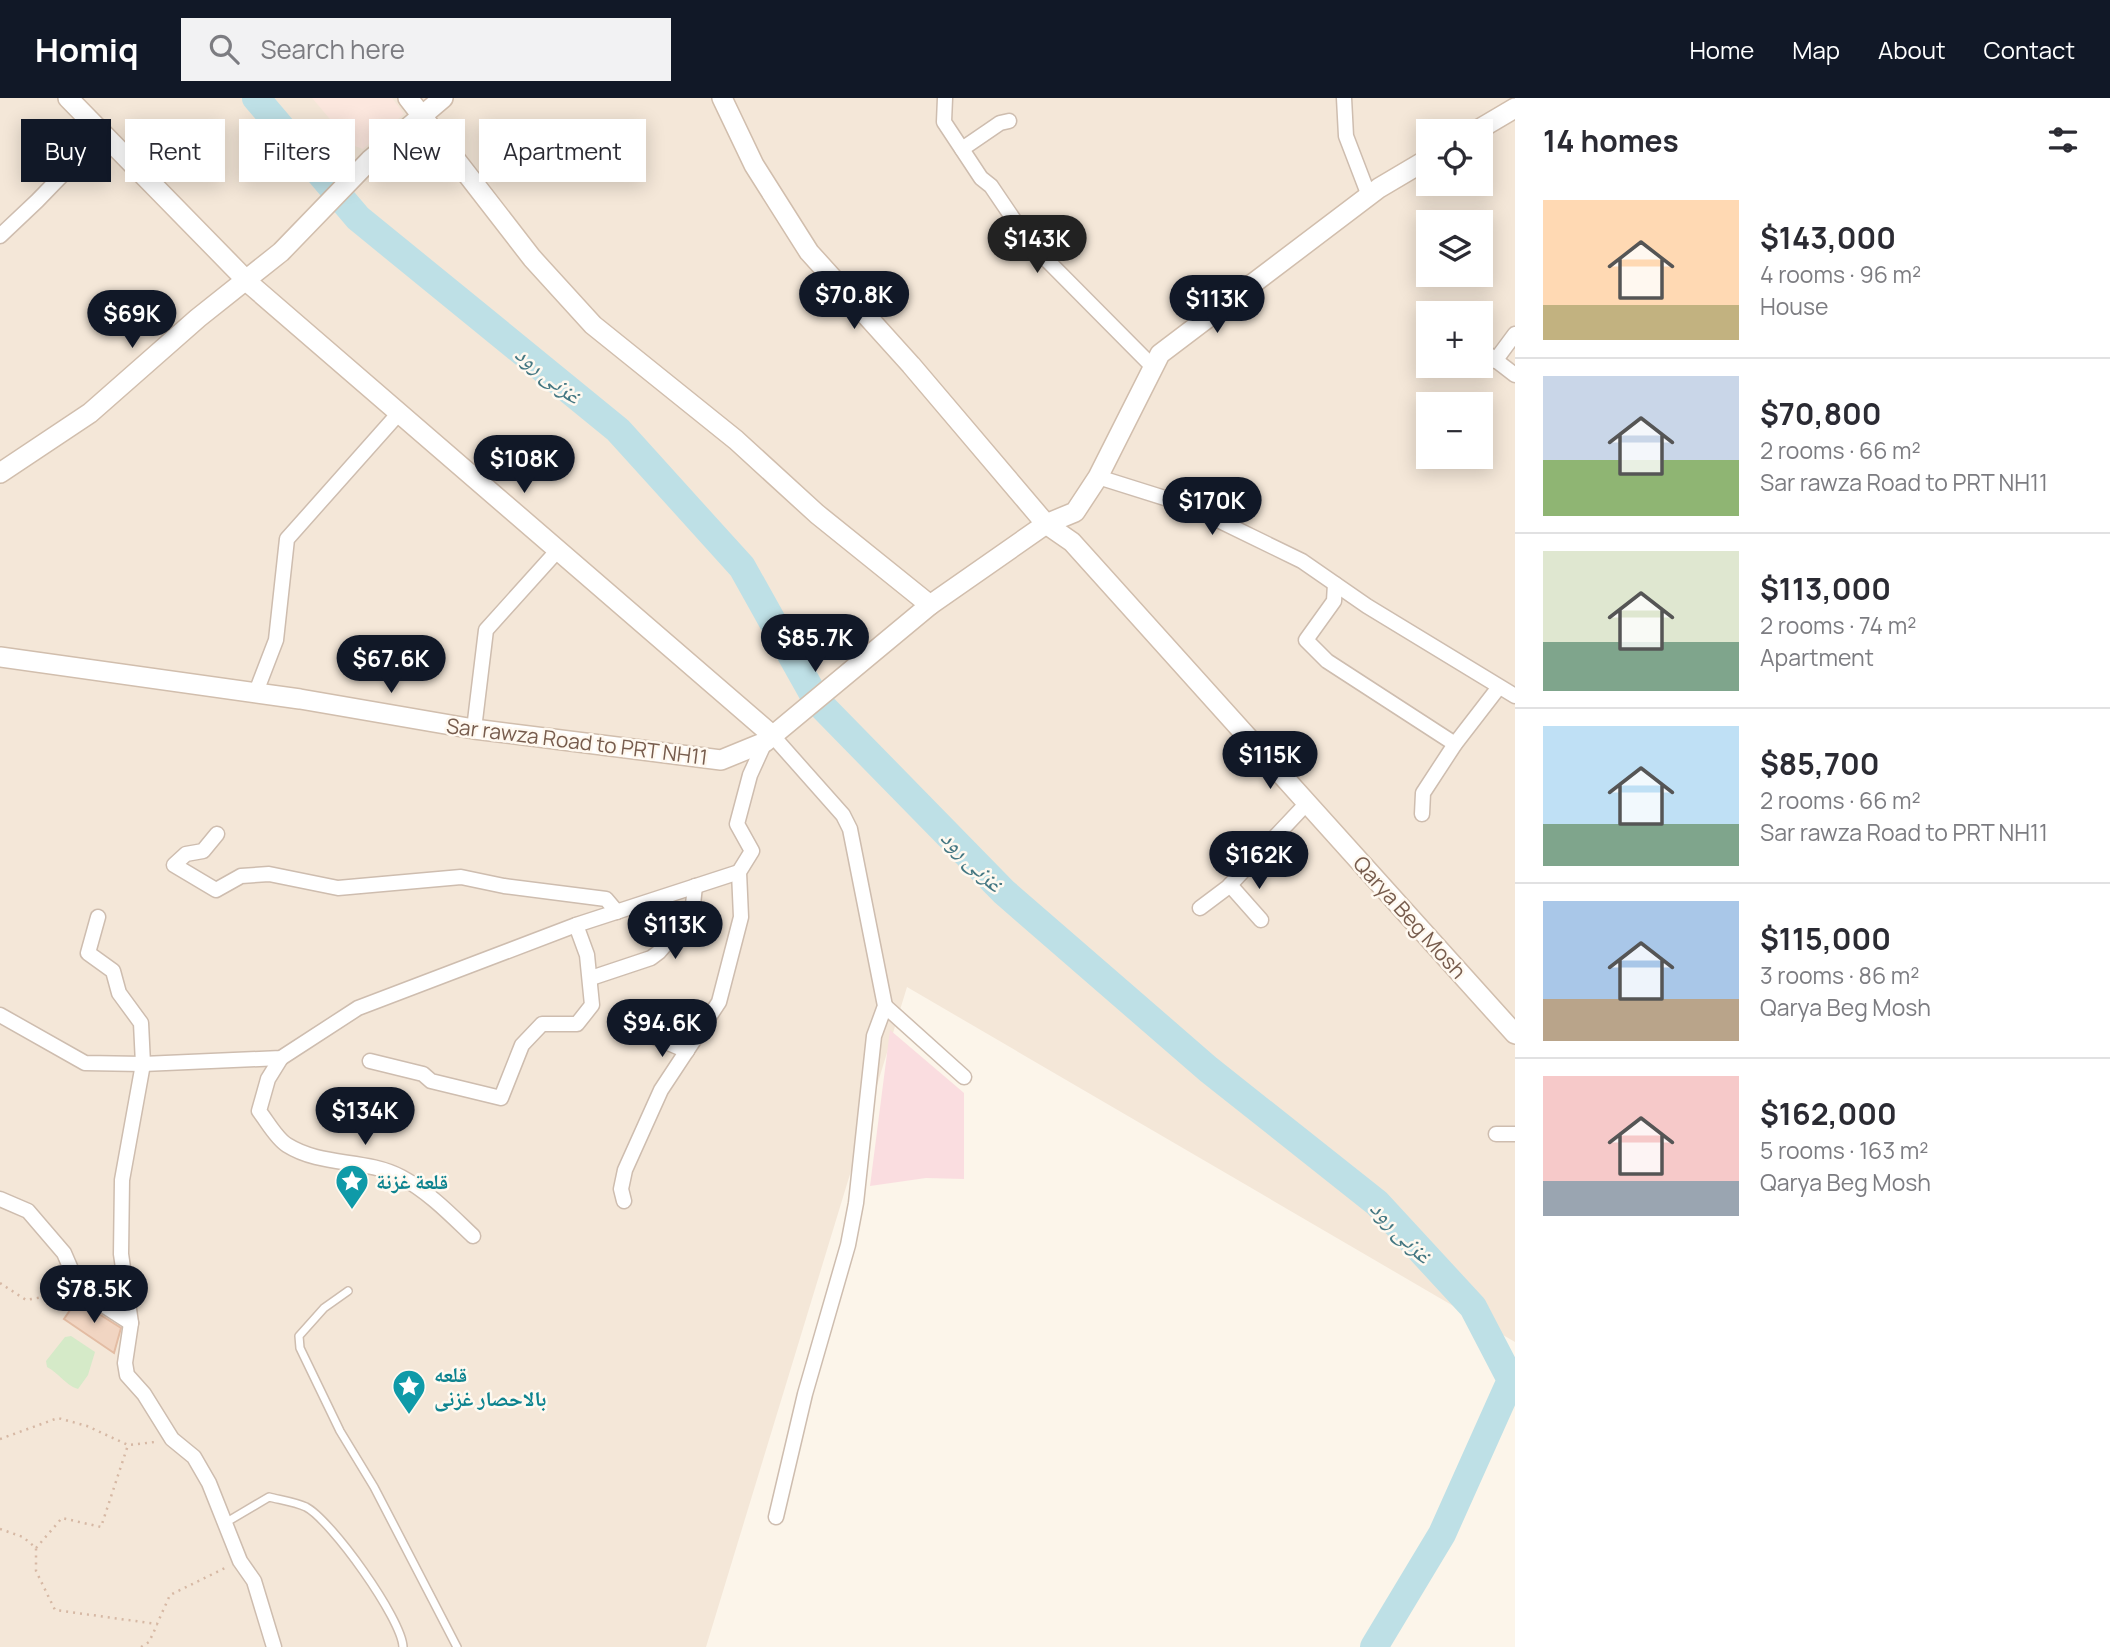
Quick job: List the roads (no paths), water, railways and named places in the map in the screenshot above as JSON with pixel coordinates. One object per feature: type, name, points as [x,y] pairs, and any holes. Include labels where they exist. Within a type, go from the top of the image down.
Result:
[{"type":"street","points":[[68,98],[88,119]]},
{"type":"street","points":[[408,98],[532,258],[593,326],[736,440],[817,514],[930,605]]},
{"type":"street","points":[[0,473],[90,413],[281,252],[370,160],[443,98]]},
{"type":"street","points":[[722,98],[754,166],[809,252],[911,365],[1046,524]]},
{"type":"street","points":[[946,98],[944,121],[981,178],[991,186],[1029,242],[1153,367]]},
{"type":"street","points":[[1344,98],[1346,136],[1369,196]]},
{"type":"street","points":[[1493,121],[1515,108]]},
{"type":"street","points":[[962,149],[1000,123],[1009,121]]},
{"type":"street","points":[[111,143],[246,280],[773,734],[844,815],[850,829],[885,1006],[874,1036],[856,1203],[848,1245],[805,1394],[776,1517]]},
{"type":"street","name":"Sar rawza Road to PRT NH11","points":[[0,657],[256,692],[474,729],[721,760],[773,734],[930,605],[1046,524],[1075,512],[1098,477],[1160,354],[1369,196],[1416,167]]},
{"type":"street","points":[[0,236],[55,182]]},
{"type":"street","points":[[1515,334],[1495,361],[1515,375]]},
{"type":"street","points":[[256,692],[276,640],[287,539],[399,413]]},
{"type":"street","points":[[1098,477],[1187,505],[1302,561],[1515,696]]},
{"type":"street","name":"Qarya Beg Mosh","points":[[1046,524],[1072,542],[1515,1034]]},
{"type":"street","points":[[474,729],[486,630],[558,550]]},
{"type":"street","points":[[1335,584],[1334,601],[1306,640],[1327,661],[1455,744]]},
{"type":"street","points":[[1422,814],[1423,793],[1455,744],[1499,687]]},
{"type":"street","points":[[624,1201],[621,1189],[625,1170],[661,1090],[719,1002],[741,917],[739,872],[752,851],[737,824],[750,775],[773,734]]},
{"type":"street","points":[[1200,908],[1230,885],[1307,803]]},
{"type":"street","points":[[217,834],[203,851],[186,854],[174,865],[216,890],[242,876],[269,874],[338,888],[461,877],[504,886],[606,899],[617,912]]},
{"type":"street","points":[[473,1236],[437,1201],[400,1177],[350,1161],[324,1161],[285,1144],[259,1111],[268,1079],[281,1058],[358,1008],[576,925],[739,872]]},
{"type":"street","points":[[1230,885],[1261,920]]},
{"type":"street","points":[[591,978],[651,958],[659,952],[692,914],[695,886]]},
{"type":"street","points":[[98,917],[88,953],[113,971],[119,993],[141,1023],[143,1064],[122,1180],[121,1254],[131,1323],[125,1363],[127,1375],[144,1394],[173,1440],[194,1457],[209,1483],[240,1561],[254,1581],[274,1647]]},
{"type":"street","points":[[370,1061],[423,1074],[431,1081],[501,1098],[523,1045],[542,1024],[577,1024],[592,1005],[587,955],[576,925]]},
{"type":"street","points":[[885,1006],[964,1077]]},
{"type":"street","points":[[0,1015],[85,1063],[143,1064],[281,1058]]},
{"type":"street","points":[[652,1036],[687,1051]]},
{"type":"street","points":[[1496,1134],[1515,1134]]},
{"type":"street","points":[[0,1199],[28,1212],[46,1232],[64,1253],[80,1290],[131,1323]]},
{"type":"lane","points":[[348,1291],[324,1308],[299,1336],[300,1348],[340,1431],[374,1487],[457,1647]]},
{"type":"lane","points":[[225,1523],[269,1497],[307,1507],[329,1529],[384,1600],[403,1636],[403,1647]]},
{"type":"waterway","name":"غزنی رود","points":[[256,98],[358,218],[618,430],[742,567],[817,701],[1004,892],[1208,1069],[1377,1203],[1473,1307],[1511,1380],[1442,1534],[1374,1647]]},
{"type":"place","name":"قلعة غزنة","points":[[352,1211]]},
{"type":"place","name":"قلعه بالاحصار غزنی","points":[[409,1416]]}]
